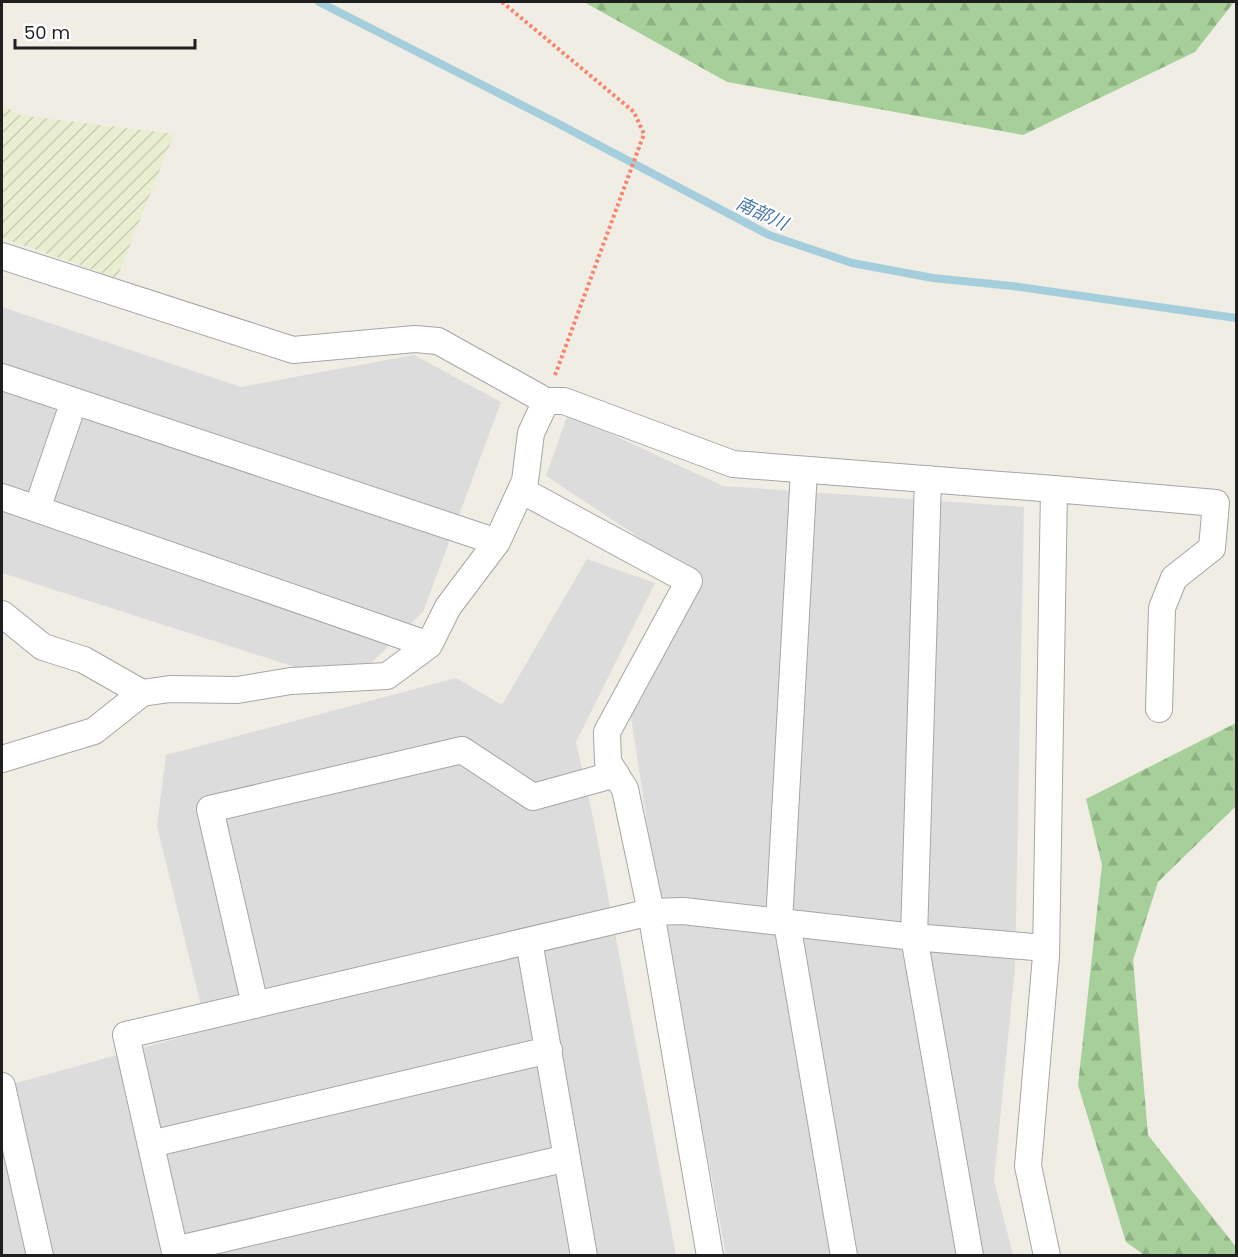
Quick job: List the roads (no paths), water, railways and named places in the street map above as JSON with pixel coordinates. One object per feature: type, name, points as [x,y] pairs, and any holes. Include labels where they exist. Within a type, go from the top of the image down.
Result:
[{"type":"street","points":[[2,256],[293,350],[415,339],[438,341],[546,401],[564,401],[733,464],[1216,503],[1212,548],[1174,578],[1161,608],[1159,709]]},
{"type":"street","points":[[2,377],[497,542]]},
{"type":"street","points":[[37,509],[74,401]]},
{"type":"street","points":[[2,759],[94,731],[142,693],[170,689],[237,690],[291,681],[387,676],[429,645],[448,607],[497,542],[525,481],[531,433],[546,401]]},
{"type":"street","points":[[804,470],[783,922],[844,1256]]},
{"type":"street","points":[[928,479],[914,937],[970,1256]]},
{"type":"street","points":[[521,489],[689,581],[607,732],[608,762],[625,789],[651,912],[710,1256]]},
{"type":"street","points":[[1047,1256],[1028,1166],[1046,948],[1054,489]]},
{"type":"street","points":[[2,497],[429,645]]},
{"type":"street","points":[[2,614],[43,647],[84,660],[142,693]]},
{"type":"street","points":[[255,1005],[210,809],[462,750],[533,797],[616,774]]},
{"type":"street","points":[[567,1158],[176,1253],[126,1035],[651,912],[683,911],[914,937],[1046,948]]},
{"type":"street","points":[[530,941],[584,1256]]},
{"type":"street","points":[[151,1144],[549,1050]]},
{"type":"street","points":[[2,1086],[40,1256]]},
{"type":"waterway","name":"南部川","points":[[319,2],[557,123],[769,235],[852,263],[933,278],[1012,286],[1236,318]]}]
